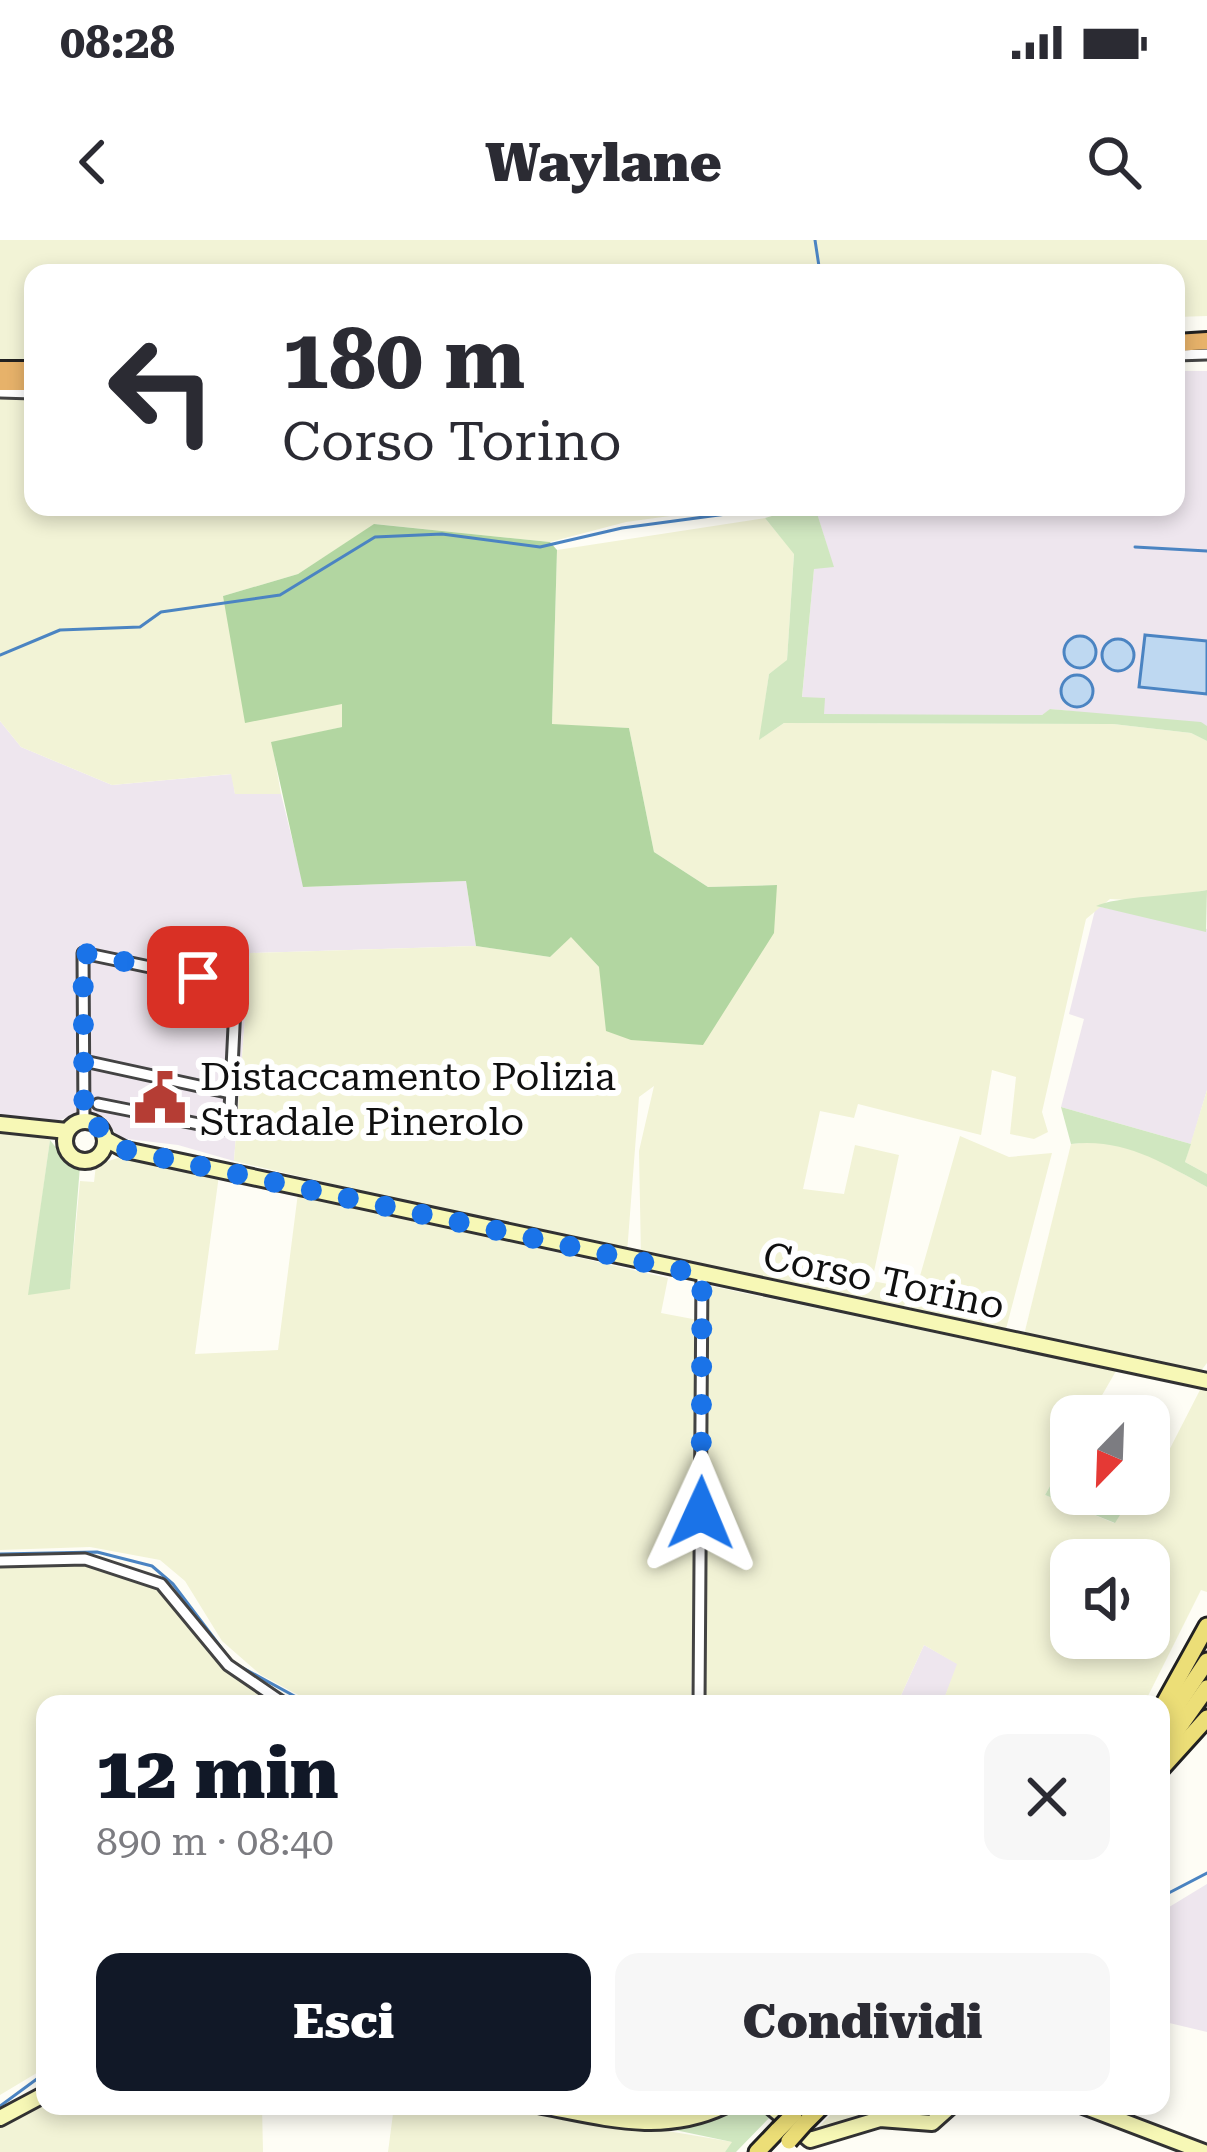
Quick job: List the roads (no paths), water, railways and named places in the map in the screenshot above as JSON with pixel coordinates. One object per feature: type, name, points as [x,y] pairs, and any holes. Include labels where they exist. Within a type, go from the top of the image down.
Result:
[{"type":"main road","points":[[0,1124],[66,1138],[82,1161],[103,1146],[97,1124],[84,1121],[66,1138]]},
{"type":"main road","name":"Corso Torino","points":[[103,1146],[1207,1381]]},
{"type":"main road","points":[[1168,1695],[1207,1626]]},
{"type":"main road","points":[[1170,1716],[1207,1660]]},
{"type":"main road","points":[[1170,1740],[1207,1688]]},
{"type":"main road","points":[[1170,1759],[1207,1718]]},
{"type":"main road","points":[[0,2118],[36,2098]]},
{"type":"main road","points":[[600,2115],[659,2124],[705,2115]]},
{"type":"main road","points":[[781,2115],[810,2140],[880,2119],[932,2123],[941,2115]]},
{"type":"main road","points":[[757,2152],[782,2141],[800,2115]]},
{"type":"main road","points":[[1107,2115],[1204,2152]]},
{"type":"street","points":[[84,1121],[83,953],[236,985],[226,1132],[98,1104]]},
{"type":"street","points":[[84,1061],[231,1093]]},
{"type":"street","points":[[699,1695],[702,1275]]},
{"type":"street","points":[[0,1562],[85,1558],[161,1584],[228,1665],[272,1695]]},
{"type":"water","points":[[1145,635],[1207,641],[1207,694],[1139,687]]},
{"type":"water","points":[[1080,636],[1091,641],[1096,652],[1091,663],[1080,668],[1069,663],[1064,652],[1069,641]]},
{"type":"water","points":[[1118,639],[1129,644],[1134,655],[1129,666],[1118,671],[1107,666],[1102,655],[1107,644]]},
{"type":"water","points":[[1077,675],[1088,680],[1093,691],[1088,702],[1077,707],[1066,702],[1061,691],[1066,680]]},
{"type":"waterway","points":[[815,240],[819,264]]},
{"type":"waterway","points":[[0,655],[60,630],[140,627],[161,612],[280,595],[375,537],[442,534],[540,547],[622,528],[711,516]]},
{"type":"waterway","points":[[1135,547],[1207,551]]},
{"type":"waterway","points":[[0,1554],[97,1552],[152,1566],[173,1584],[232,1662],[292,1695]]},
{"type":"waterway","points":[[1170,1892],[1207,1873]]},
{"type":"waterway","points":[[0,2106],[36,2080]]},
{"type":"place","name":"Distaccamento Polizia Stradale Pinerolo","points":[[160,1098]]}]
